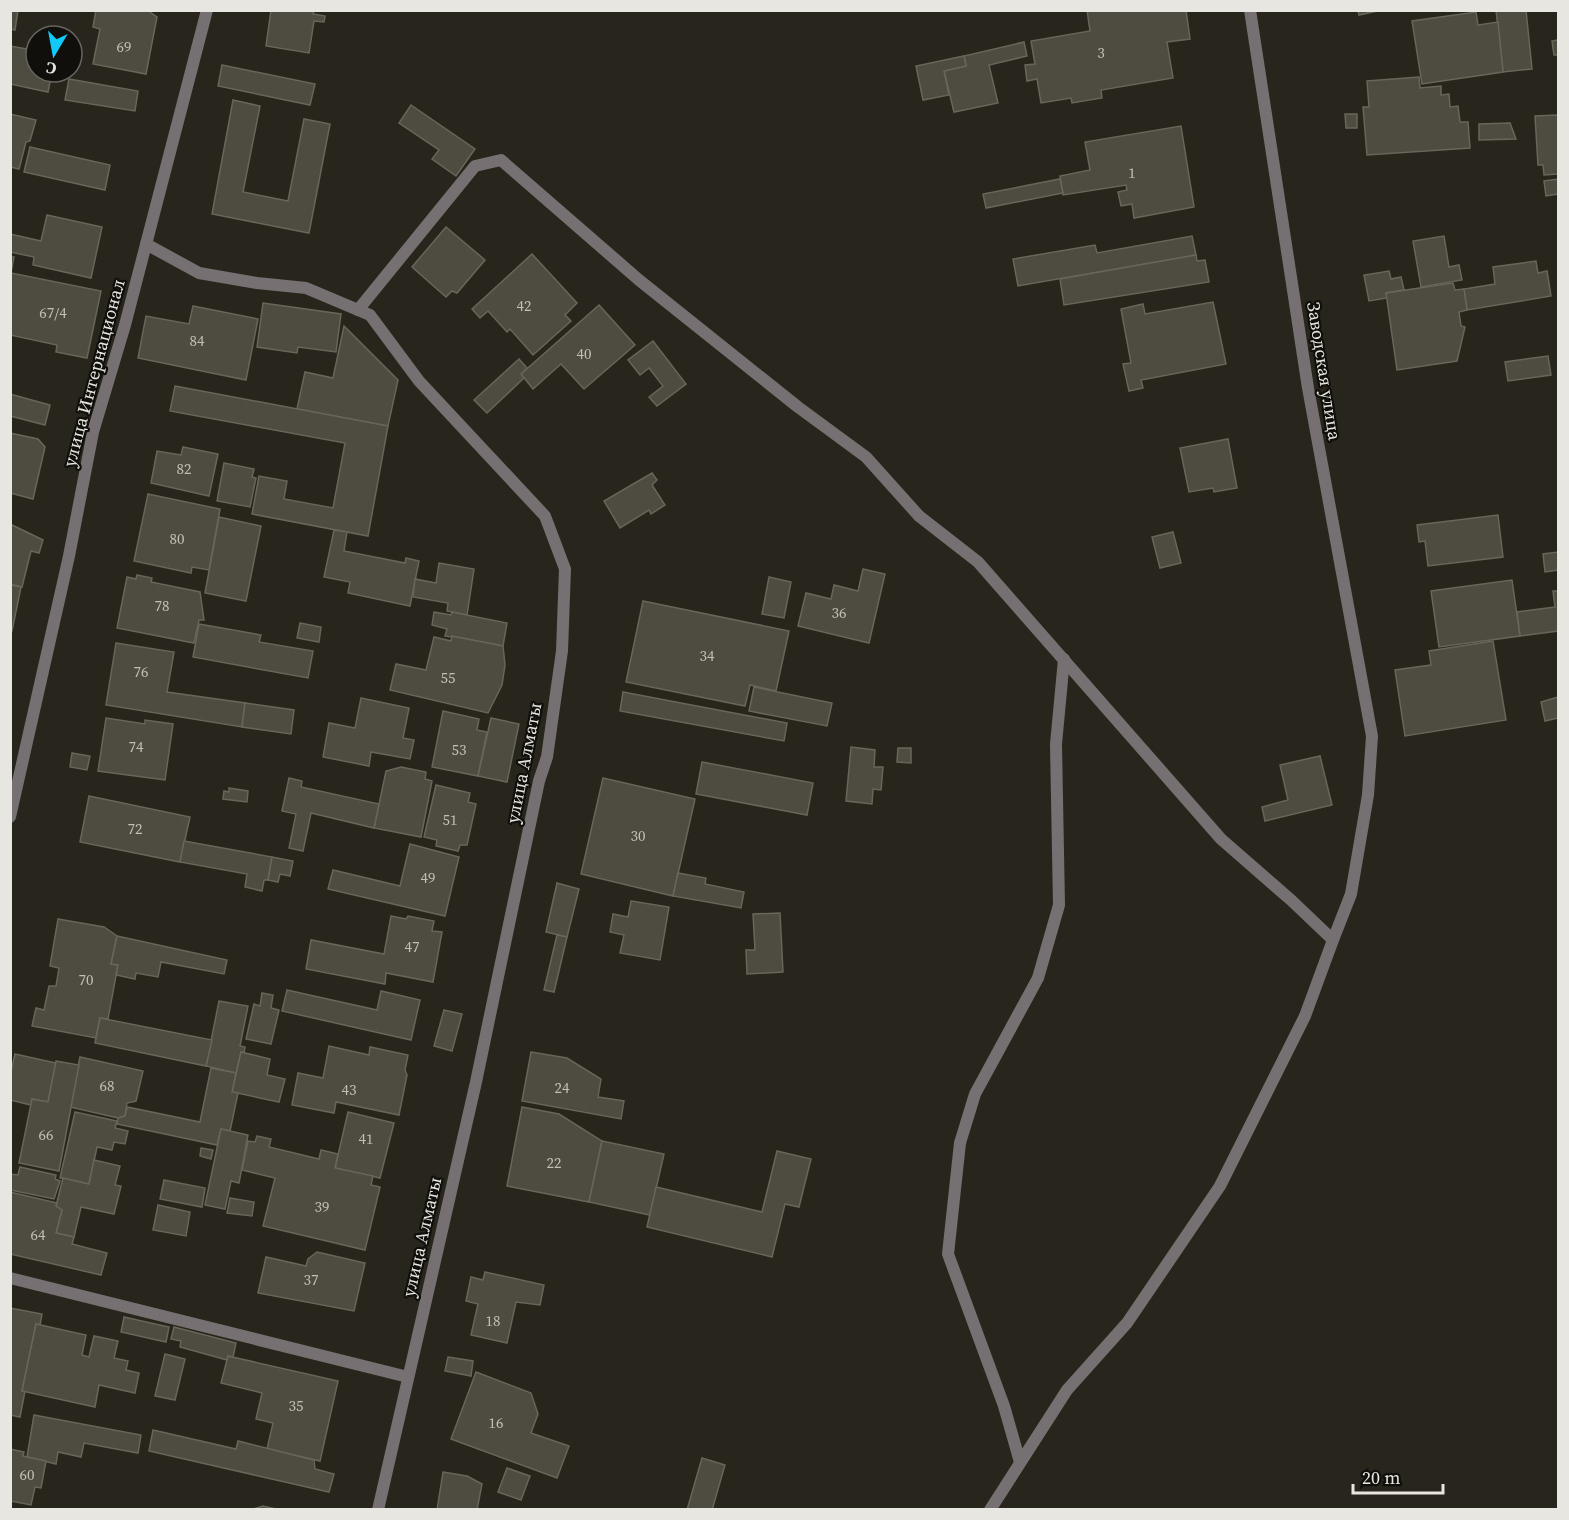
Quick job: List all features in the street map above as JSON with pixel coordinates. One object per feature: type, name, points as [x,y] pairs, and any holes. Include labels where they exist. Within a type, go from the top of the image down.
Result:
[{"type":"street","name":"улица Интернационал","points":[[10,817],[69,556],[93,432],[146,244],[207,10]]},
{"type":"street","name":"Заводская улица","points":[[994,1506],[1067,1390],[1127,1323],[1220,1186],[1305,1016],[1351,894],[1368,795],[1372,736],[1308,388],[1250,10]]},
{"type":"street","points":[[358,310],[475,166],[501,160],[639,280],[866,457],[919,516],[978,562],[1164,777],[1221,839],[1333,940]]},
{"type":"street","name":"улица Алматы","points":[[146,244],[199,273],[257,283],[306,288],[370,315],[419,381],[545,516],[565,569],[562,651],[547,757],[539,781],[476,1082],[378,1509]]},
{"type":"street","points":[[1020,1462],[1004,1406],[948,1254],[960,1143],[975,1094],[1038,978],[1059,905],[1056,744],[1064,659]]},
{"type":"street","points":[[10,1278],[408,1377]]},
{"type":"building","points":[[10,10],[18,10],[15,30],[10,29]]},
{"type":"building","points":[[96,10],[147,10],[157,17],[146,74],[93,64],[100,29],[93,27]]},
{"type":"building","points":[[271,10],[314,10],[313,14],[325,16],[324,22],[314,21],[309,53],[266,46]]},
{"type":"building","points":[[1087,10],[1186,10],[1190,39],[1167,42],[1173,78],[1101,90],[1102,98],[1072,103],[1071,98],[1041,103],[1037,79],[1027,81],[1025,65],[1035,64],[1031,41],[1090,31]]},
{"type":"building","points":[[1358,10],[1382,10],[1359,15]]},
{"type":"building","points":[[1496,10],[1526,10],[1532,69],[1503,72]]},
{"type":"building","points":[[1476,12],[1478,25],[1498,22],[1503,72],[1422,84],[1412,21]]},
{"type":"building","points":[[1558,40],[1558,55],[1554,55],[1552,41]]},
{"type":"building","points":[[1024,42],[1027,56],[989,65],[998,103],[954,112],[944,71],[966,66],[964,56]]},
{"type":"building","points":[[10,46],[24,48],[24,84],[50,84],[48,92],[10,84]]},
{"type":"building","points":[[964,56],[966,66],[944,71],[949,95],[923,100],[916,66]]},
{"type":"building","points":[[222,65],[315,84],[310,105],[218,86]]},
{"type":"building","points":[[1419,77],[1420,88],[1441,86],[1441,95],[1449,94],[1450,107],[1458,106],[1460,122],[1468,122],[1470,148],[1367,155],[1363,107],[1369,107],[1367,81]]},
{"type":"building","points":[[84,82],[138,91],[135,111],[65,100],[68,84],[84,84]]},
{"type":"building","points":[[233,100],[260,106],[243,192],[288,201],[304,119],[330,124],[309,233],[212,214]]},
{"type":"building","points":[[411,105],[475,149],[456,176],[432,159],[439,150],[399,123]]},
{"type":"building","points":[[10,114],[36,120],[30,141],[26,142],[19,169],[10,167]]},
{"type":"building","points":[[1345,114],[1357,114],[1357,128],[1346,128]]},
{"type":"building","points":[[1558,115],[1558,174],[1544,175],[1543,165],[1538,165],[1535,116]]},
{"type":"building","points":[[1510,123],[1516,139],[1479,140],[1479,124]]},
{"type":"building","points":[[1181,126],[1194,207],[1134,218],[1132,204],[1121,206],[1118,192],[1127,190],[1126,185],[1063,195],[1060,176],[1090,170],[1085,142]]},
{"type":"building","points":[[30,147],[110,165],[105,190],[24,172]]},
{"type":"building","points":[[1060,179],[1063,193],[986,208],[983,194]]},
{"type":"building","points":[[1558,179],[1558,194],[1546,196],[1544,181]]},
{"type":"building","points":[[47,215],[102,227],[91,278],[33,265],[34,257],[10,252],[10,234],[41,241]]},
{"type":"building","points":[[446,227],[485,260],[457,293],[452,291],[446,297],[412,267]]},
{"type":"building","points":[[1192,236],[1196,255],[1018,286],[1013,259],[1095,245],[1097,253]]},
{"type":"building","points":[[1444,236],[1449,267],[1459,265],[1462,280],[1421,287],[1413,241]]},
{"type":"building","points":[[532,254],[577,303],[565,315],[571,321],[533,355],[510,329],[507,332],[488,311],[480,318],[472,309]]},
{"type":"building","points":[[1196,255],[1197,261],[1205,260],[1209,282],[1064,305],[1060,279]]},
{"type":"building","points":[[10,257],[14,257],[11,273],[101,291],[87,358],[56,352],[57,345],[10,335]]},
{"type":"building","points":[[1536,261],[1538,273],[1547,271],[1551,296],[1467,310],[1464,289],[1495,284],[1493,267]]},
{"type":"building","points":[[1389,271],[1391,279],[1401,277],[1404,290],[1386,293],[1387,298],[1369,301],[1364,275]]},
{"type":"building","points":[[1453,283],[1455,290],[1464,289],[1467,310],[1459,312],[1461,326],[1465,327],[1457,361],[1397,370],[1386,293]]},
{"type":"building","points":[[1213,302],[1226,364],[1141,380],[1143,388],[1129,391],[1123,364],[1131,363],[1121,309],[1143,304],[1145,314]]},
{"type":"building","points":[[263,303],[341,314],[336,352],[298,347],[297,353],[257,347]]},
{"type":"building","points":[[599,305],[635,345],[584,389],[561,364],[533,389],[521,374]]},
{"type":"building","points":[[193,306],[258,319],[246,380],[138,358],[146,316],[189,324]]},
{"type":"building","points":[[344,326],[398,380],[388,426],[297,409],[305,372],[333,378]]},
{"type":"building","points":[[653,341],[686,384],[657,406],[649,397],[663,386],[649,368],[640,375],[628,360]]},
{"type":"building","points":[[1548,356],[1551,375],[1508,381],[1505,362]]},
{"type":"building","points":[[519,359],[527,368],[521,374],[524,378],[487,413],[474,400]]},
{"type":"building","points":[[175,386],[388,426],[368,536],[252,514],[259,476],[287,481],[284,499],[333,508],[345,443],[170,411]]},
{"type":"building","points":[[10,394],[50,405],[45,425],[10,416]]},
{"type":"building","points":[[10,433],[38,439],[45,447],[33,499],[10,493]]},
{"type":"building","points":[[1228,439],[1237,488],[1214,492],[1213,488],[1189,492],[1180,448]]},
{"type":"building","points":[[183,447],[218,454],[209,496],[151,483],[157,451],[181,455]]},
{"type":"building","points":[[224,463],[254,469],[252,477],[256,478],[250,507],[217,501]]},
{"type":"building","points":[[652,473],[657,480],[652,485],[665,505],[651,514],[649,510],[620,528],[604,501]]},
{"type":"building","points":[[148,494],[220,509],[209,570],[192,567],[191,573],[134,561]]},
{"type":"building","points":[[1498,515],[1503,557],[1428,566],[1425,541],[1419,542],[1417,525]]},
{"type":"building","points":[[219,517],[261,526],[246,601],[205,593]]},
{"type":"building","points":[[10,524],[43,540],[39,553],[31,551],[22,587],[10,584]]},
{"type":"building","points":[[334,530],[347,532],[344,551],[405,563],[406,558],[419,561],[410,606],[348,593],[350,582],[324,577]]},
{"type":"building","points":[[1173,532],[1181,563],[1160,568],[1152,537]]},
{"type":"building","points":[[1558,552],[1558,570],[1545,572],[1543,554]]},
{"type":"building","points":[[439,563],[474,569],[467,615],[447,611],[448,603],[413,597],[415,579],[436,583]]},
{"type":"building","points":[[863,569],[885,574],[869,643],[798,626],[806,593],[831,599],[834,585],[858,591]]},
{"type":"building","points":[[137,575],[152,578],[151,582],[200,592],[204,620],[199,620],[194,643],[117,628],[127,577],[136,579]]},
{"type":"building","points":[[769,577],[791,582],[784,618],[762,614]]},
{"type":"building","points":[[1512,580],[1520,636],[1439,647],[1431,591]]},
{"type":"building","points":[[10,585],[21,587],[12,631],[10,631]]},
{"type":"building","points":[[1553,591],[1558,591],[1558,631],[1520,636],[1517,612],[1555,607]]},
{"type":"building","points":[[643,601],[789,631],[776,691],[750,685],[745,706],[626,682]]},
{"type":"building","points":[[434,612],[451,615],[452,612],[507,623],[503,646],[445,636],[447,629],[432,625]]},
{"type":"building","points":[[300,623],[321,627],[319,642],[297,638]]},
{"type":"building","points":[[199,624],[261,635],[259,642],[313,651],[308,678],[193,657]]},
{"type":"building","points":[[452,636],[503,646],[505,665],[502,685],[488,713],[390,690],[396,664],[426,670],[434,637],[451,641]]},
{"type":"building","points":[[1493,641],[1506,720],[1405,736],[1395,670],[1431,665],[1429,651]]},
{"type":"building","points":[[116,643],[174,652],[167,692],[245,703],[242,727],[106,705]]},
{"type":"building","points":[[754,687],[832,703],[827,726],[749,711]]},
{"type":"building","points":[[623,692],[787,723],[784,741],[620,711]]},
{"type":"building","points":[[1558,697],[1558,718],[1545,721],[1541,702]]},
{"type":"building","points":[[361,698],[409,708],[403,738],[414,740],[410,759],[371,752],[369,766],[323,757],[329,723],[355,728]]},
{"type":"building","points":[[245,703],[294,710],[291,734],[242,727]]},
{"type":"building","points":[[443,711],[479,719],[477,730],[487,732],[478,776],[432,767]]},
{"type":"building","points":[[106,718],[145,724],[145,720],[173,724],[165,780],[98,771]]},
{"type":"building","points":[[491,718],[519,724],[507,782],[478,776]]},
{"type":"building","points":[[851,747],[875,750],[874,767],[883,767],[881,790],[873,789],[872,804],[846,801]]},
{"type":"building","points":[[898,748],[911,748],[911,763],[897,762]]},
{"type":"building","points":[[72,753],[90,756],[87,770],[70,767]]},
{"type":"building","points":[[1320,756],[1332,805],[1265,821],[1262,807],[1288,800],[1280,765]]},
{"type":"building","points":[[702,762],[813,783],[807,815],[696,794]]},
{"type":"building","points":[[401,767],[426,772],[425,779],[432,781],[421,837],[374,828],[386,771]]},
{"type":"building","points":[[289,778],[302,781],[301,787],[379,804],[374,828],[311,813],[303,851],[289,848],[296,814],[282,811]]},
{"type":"building","points":[[603,778],[695,799],[673,896],[581,874]]},
{"type":"building","points":[[436,785],[470,793],[468,802],[476,804],[467,845],[460,845],[458,851],[436,846],[437,840],[424,837]]},
{"type":"building","points":[[229,788],[248,791],[247,802],[223,799],[224,791],[229,792]]},
{"type":"building","points":[[89,796],[190,817],[180,862],[80,842]]},
{"type":"building","points":[[184,841],[272,857],[268,880],[264,880],[262,891],[245,887],[247,874],[180,862]]},
{"type":"building","points":[[410,844],[459,857],[445,916],[328,889],[333,870],[400,886]]},
{"type":"building","points":[[272,857],[293,861],[290,876],[280,874],[278,882],[268,880]]},
{"type":"building","points":[[678,873],[706,878],[705,884],[744,892],[741,908],[673,896]]},
{"type":"building","points":[[557,883],[579,889],[567,937],[546,932]]},
{"type":"building","points":[[631,901],[669,907],[660,960],[620,953],[624,935],[610,932],[613,914],[628,917]]},
{"type":"building","points":[[780,913],[783,972],[747,974],[746,950],[755,950],[753,914]]},
{"type":"building","points":[[391,916],[406,919],[408,916],[434,921],[432,931],[442,932],[433,982],[386,973],[385,984],[306,969],[311,940],[384,954]]},
{"type":"building","points":[[58,919],[104,927],[117,936],[111,964],[118,965],[108,1019],[100,1018],[96,1038],[32,1026],[36,1008],[44,1010],[49,986],[56,986],[59,968],[50,966]]},
{"type":"building","points":[[557,935],[567,937],[554,992],[544,990]]},
{"type":"building","points":[[117,936],[227,960],[224,974],[161,962],[158,977],[136,973],[135,979],[116,975],[118,965],[111,964]]},
{"type":"building","points":[[287,990],[377,1010],[381,991],[420,1000],[411,1040],[282,1011]]},
{"type":"building","points":[[262,993],[273,995],[271,1008],[279,1010],[271,1044],[246,1039],[254,1004],[260,1006]]},
{"type":"building","points":[[219,1001],[248,1006],[240,1046],[245,1047],[244,1053],[241,1052],[236,1073],[206,1066]]},
{"type":"building","points":[[444,1010],[462,1014],[452,1051],[434,1046]]},
{"type":"building","points":[[100,1018],[212,1040],[206,1066],[95,1043]]},
{"type":"building","points":[[329,1046],[369,1055],[370,1047],[408,1055],[405,1070],[407,1075],[399,1115],[336,1102],[334,1113],[292,1105],[298,1073],[323,1078]]},
{"type":"building","points":[[241,1052],[270,1059],[267,1075],[285,1079],[279,1102],[232,1092]]},
{"type":"building","points":[[531,1052],[567,1058],[601,1079],[598,1097],[624,1101],[621,1119],[522,1101]]},
{"type":"building","points":[[15,1054],[56,1063],[48,1102],[32,1099],[31,1105],[10,1100],[10,1076]]},
{"type":"building","points":[[80,1057],[143,1071],[136,1101],[127,1103],[125,1116],[118,1118],[70,1107]]},
{"type":"building","points":[[56,1061],[79,1065],[59,1171],[19,1163],[32,1099],[48,1102]]},
{"type":"building","points":[[211,1068],[236,1073],[232,1092],[238,1093],[230,1131],[221,1129],[217,1145],[117,1124],[118,1118],[125,1116],[127,1107],[200,1122]]},
{"type":"building","points":[[522,1107],[559,1114],[602,1141],[589,1202],[507,1186]]},
{"type":"building","points":[[75,1112],[117,1121],[115,1128],[128,1131],[125,1144],[114,1142],[112,1150],[97,1147],[89,1184],[60,1178]]},
{"type":"building","points":[[348,1112],[394,1123],[380,1178],[335,1168]]},
{"type":"building","points":[[221,1129],[248,1135],[239,1183],[231,1181],[225,1209],[205,1205]]},
{"type":"building","points":[[257,1136],[271,1139],[269,1147],[319,1159],[321,1150],[338,1154],[335,1168],[373,1176],[371,1185],[380,1187],[365,1250],[263,1226],[275,1178],[242,1170],[248,1141],[255,1142]]},
{"type":"building","points":[[602,1141],[664,1154],[650,1215],[589,1202]]},
{"type":"building","points":[[201,1148],[213,1150],[211,1159],[200,1156]]},
{"type":"building","points":[[777,1151],[811,1159],[799,1207],[785,1204],[772,1257],[647,1227],[656,1187],[762,1212]]},
{"type":"building","points":[[94,1160],[120,1166],[115,1185],[121,1186],[114,1214],[81,1207],[74,1237],[56,1233],[62,1210],[56,1206],[63,1178],[89,1184]]},
{"type":"building","points":[[20,1167],[56,1175],[55,1179],[60,1181],[54,1199],[10,1190],[10,1174],[18,1175]]},
{"type":"building","points":[[164,1180],[205,1188],[202,1207],[160,1199]]},
{"type":"building","points":[[10,1192],[57,1203],[56,1206],[62,1210],[56,1233],[74,1237],[72,1244],[107,1253],[101,1275],[10,1254]]},
{"type":"building","points":[[230,1198],[254,1202],[252,1216],[227,1213]]},
{"type":"building","points":[[158,1205],[190,1212],[186,1236],[153,1230]]},
{"type":"building","points":[[317,1252],[365,1263],[354,1311],[258,1293],[266,1257],[306,1266],[308,1259]]},
{"type":"building","points":[[485,1272],[544,1285],[540,1305],[516,1302],[507,1343],[471,1335],[478,1304],[466,1301],[471,1277],[483,1280]]},
{"type":"building","points":[[10,1308],[42,1314],[40,1325],[36,1324],[22,1391],[25,1391],[20,1417],[10,1415]]},
{"type":"building","points":[[124,1317],[169,1327],[166,1342],[121,1332]]},
{"type":"building","points":[[36,1324],[86,1335],[82,1355],[89,1357],[94,1336],[118,1341],[114,1358],[128,1361],[126,1370],[139,1373],[135,1393],[99,1385],[95,1407],[22,1391]]},
{"type":"building","points":[[174,1327],[236,1343],[233,1357],[228,1356],[227,1360],[180,1347],[181,1341],[171,1339]]},
{"type":"building","points":[[165,1354],[185,1359],[175,1400],[155,1396]]},
{"type":"building","points":[[228,1356],[338,1381],[320,1461],[267,1449],[273,1423],[256,1419],[262,1393],[221,1383]]},
{"type":"building","points":[[448,1357],[473,1361],[471,1376],[445,1371]]},
{"type":"building","points":[[476,1372],[531,1393],[538,1414],[531,1433],[569,1446],[557,1478],[451,1439]]},
{"type":"building","points":[[34,1415],[141,1435],[138,1453],[84,1443],[81,1457],[58,1452],[56,1464],[27,1457]]},
{"type":"building","points":[[153,1430],[236,1449],[238,1441],[314,1460],[315,1469],[334,1474],[329,1492],[149,1451]]},
{"type":"building","points":[[10,1449],[24,1452],[23,1456],[46,1461],[41,1488],[35,1487],[31,1505],[10,1501]]},
{"type":"building","points":[[702,1458],[725,1465],[712,1510],[687,1510]]},
{"type":"building","points":[[507,1468],[530,1476],[521,1500],[498,1492]]},
{"type":"building","points":[[443,1472],[467,1476],[482,1484],[477,1510],[437,1510]]},
{"type":"building","points":[[263,1506],[280,1510],[250,1510]]}]
